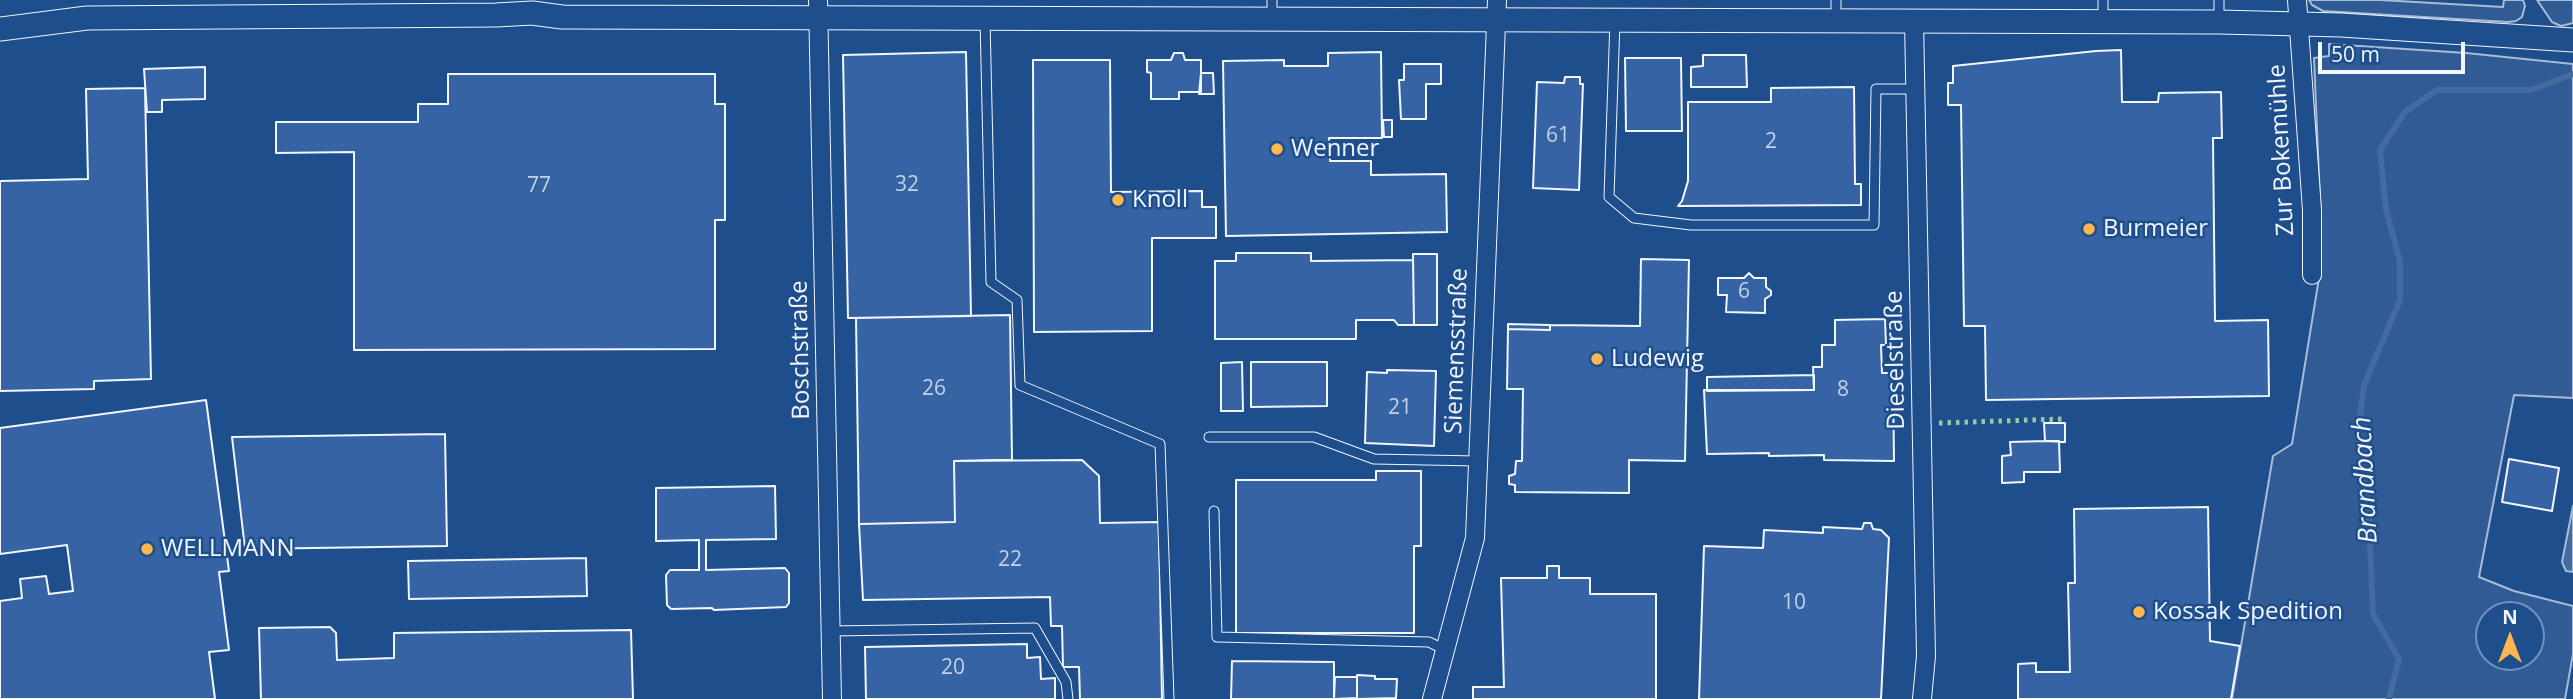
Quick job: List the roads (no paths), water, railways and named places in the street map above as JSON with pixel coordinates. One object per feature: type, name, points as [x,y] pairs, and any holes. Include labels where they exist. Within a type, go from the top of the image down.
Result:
[{"type":"street","name":"Zur Bokemühle","points":[[2297,0],[2311,197],[2312,275]]},
{"type":"street","points":[[0,29],[87,18],[532,13],[562,17],[818,8],[985,18],[1272,10],[1496,10],[1615,20],[1836,10],[1914,20],[2103,10],[2219,11],[2298,23],[2573,40]]},
{"type":"street","name":"Boschstraße","points":[[818,8],[832,699]]},
{"type":"street","name":"Siemensstraße","points":[[1432,699],[1475,538],[1496,10]]},
{"type":"street","name":"Dieselstraße","points":[[1914,20],[1926,656],[1922,699]]},
{"type":"lane","points":[[985,18],[991,282],[1017,300],[1020,385],[1160,444],[1169,699]]},
{"type":"lane","points":[[1615,20],[1609,197],[1634,218],[1690,225],[1874,225],[1876,89],[1915,89]]},
{"type":"lane","points":[[1209,437],[1314,437],[1374,460],[1477,461]]},
{"type":"lane","points":[[1214,511],[1217,636],[1429,642],[1445,650]]},
{"type":"lane","points":[[831,631],[1035,628],[1066,682],[1068,699]]},
{"type":"waterway","name":"Brandbach","points":[[2389,699],[2399,659],[2373,614],[2369,520],[2358,434],[2364,385],[2400,300],[2400,261],[2386,210],[2380,150],[2405,112],[2437,90],[2531,90],[2573,74]]},
{"type":"place","name":"Wenner","points":[[1277,149]]},
{"type":"place","name":"Knoll","points":[[1118,200]]},
{"type":"place","name":"Burmeier","points":[[2089,229]]},
{"type":"place","name":"Ludewig","points":[[1597,359]]},
{"type":"place","name":"WELLMANN","points":[[147,549]]},
{"type":"place","name":"Kossak Spedition","points":[[2139,612]]}]
